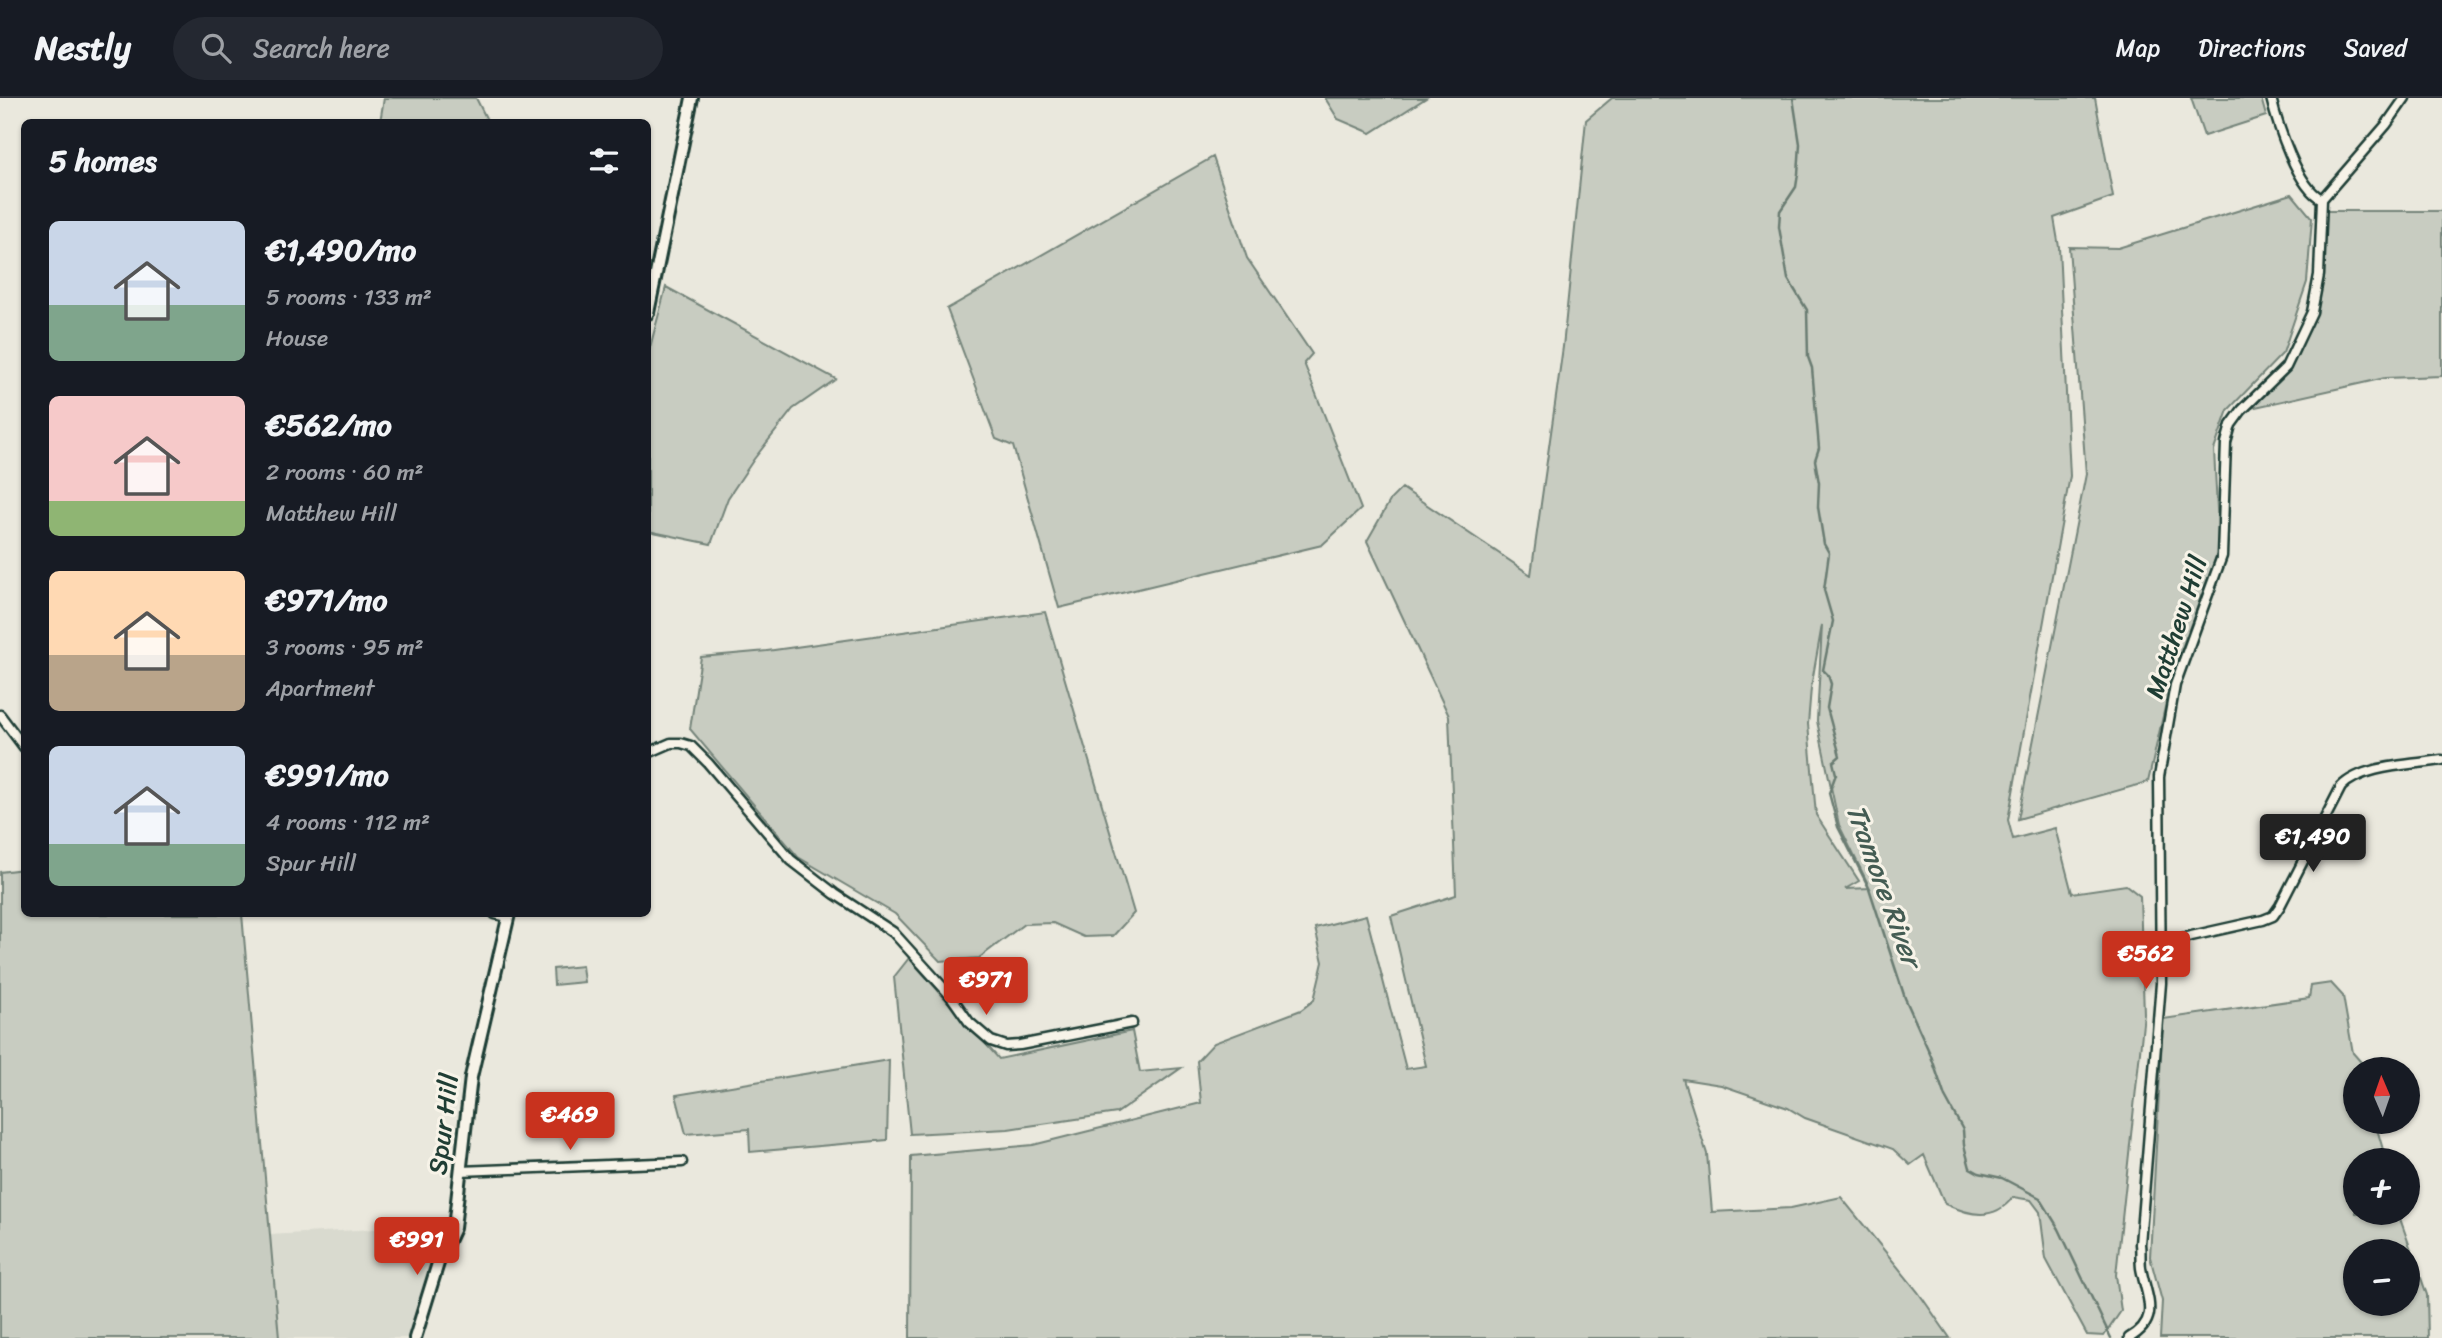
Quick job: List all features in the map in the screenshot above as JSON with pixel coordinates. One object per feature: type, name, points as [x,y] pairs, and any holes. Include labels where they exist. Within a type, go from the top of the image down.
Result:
[{"type":"street","points":[[651,298],[692,98]]},
{"type":"street","points":[[2271,98],[2278,127],[2305,185],[2313,195],[2322,199],[2386,125],[2404,98]]},
{"type":"street","name":"Matthew Hill","points":[[2129,1338],[2149,1319],[2150,1304],[2141,1267],[2140,1244],[2161,982],[2157,807],[2159,777],[2175,685],[2222,556],[2226,443],[2231,425],[2242,410],[2286,367],[2312,312],[2319,275],[2322,199]]},
{"type":"street","points":[[0,715],[21,743]]},
{"type":"street","points":[[651,752],[671,743],[691,747],[708,762],[791,860],[835,894],[893,932],[970,1022],[991,1041],[1006,1046],[1020,1045],[1132,1023]]},
{"type":"street","points":[[2160,943],[2273,916],[2341,787],[2350,778],[2363,773],[2442,760]]},
{"type":"street","name":"Spur Hill","points":[[415,1338],[439,1260],[454,1228],[471,1077],[509,917]]},
{"type":"street","points":[[460,1171],[682,1162]]},
{"type":"shaded area","points":[[384,98],[476,98],[486,119],[380,119]]},
{"type":"shaded area","points":[[1325,98],[1426,98],[1371,133],[1338,119]]},
{"type":"shaded area","points":[[1612,98],[2095,98],[2113,197],[2054,218],[2059,247],[2070,476],[2008,820],[2013,839],[2055,828],[2072,893],[2126,885],[2140,896],[2144,1014],[2116,1275],[2121,1311],[2104,1336],[2087,1335],[2046,1259],[2040,1212],[2031,1200],[2013,1197],[2006,1205],[1989,1213],[1963,1211],[1945,1204],[1924,1155],[1910,1165],[1893,1149],[1805,1118],[1788,1108],[1721,1085],[1683,1079],[1707,1154],[1712,1212],[1791,1208],[1841,1197],[1918,1292],[1950,1338],[910,1338],[911,1156],[1033,1145],[1201,1103],[1197,1061],[1214,1043],[1301,1010],[1314,1000],[1323,962],[1315,928],[1366,915],[1406,1069],[1426,1066],[1391,916],[1456,895],[1449,716],[1367,541],[1391,499],[1402,488],[1531,575],[1563,347],[1586,120]],"holes":[[[1822,625],[1817,721],[1839,825],[1870,888],[1845,889],[1859,881],[1816,815],[1808,724]]]},
{"type":"shaded area","points":[[2191,98],[2261,98],[2266,116],[2204,136]]},
{"type":"shaded area","points":[[1213,157],[1247,258],[1312,354],[1304,363],[1361,509],[1322,545],[1059,608],[1013,446],[996,439],[947,309]]},
{"type":"shaded area","points":[[2292,194],[2312,218],[2307,282],[2283,353],[2228,410],[2214,450],[2219,549],[2173,672],[2148,782],[2018,819],[2086,474],[2069,247],[2118,248]]},
{"type":"shaded area","points":[[2321,211],[2442,211],[2442,376],[2385,378],[2242,410],[2286,367],[2312,312]]},
{"type":"shaded area","points":[[666,287],[836,379],[793,409],[754,459],[728,498],[711,544],[651,532],[651,344]]},
{"type":"shaded area","points":[[1045,612],[1134,913],[1113,936],[1084,937],[1053,923],[1024,924],[979,958],[940,961],[895,914],[798,857],[690,729],[701,657],[767,651]]},
{"type":"shaded area","points":[[21,869],[21,917],[242,917],[279,1338],[0,1338],[0,872]]},
{"type":"shaded area","points":[[909,958],[999,1059],[1132,1031],[1140,1072],[1181,1068],[1117,1113],[1008,1129],[910,1134],[894,977]]},
{"type":"shaded area","points":[[582,966],[584,982],[554,985],[553,969]]},
{"type":"shaded area","points":[[2331,983],[2343,996],[2353,1053],[2356,1057],[2343,1057],[2343,1134],[2378,1134],[2383,1148],[2343,1148],[2343,1225],[2402,1225],[2407,1239],[2343,1239],[2343,1316],[2420,1316],[2420,1275],[2427,1295],[2428,1338],[2160,1338],[2162,1301],[2150,1257],[2163,1019],[2309,998],[2311,986]]},
{"type":"shaded area","points":[[889,1060],[887,1140],[750,1152],[749,1129],[686,1134],[676,1095]]},
{"type":"shaded area","points":[[445,1225],[432,1256],[408,1338],[276,1338],[269,1235]]},
{"type":"waterway","name":"Tramore River","points":[[1793,98],[1800,144],[1798,174],[1796,187],[1780,211],[1779,227],[1788,279],[1807,310],[1808,357],[1812,368],[1819,448],[1815,460],[1819,483],[1818,507],[1824,544],[1829,553],[1824,590],[1833,621],[1823,670],[1831,684],[1827,708],[1840,756],[1833,762],[1836,774],[1829,793],[1838,827],[1869,888],[1905,998],[1931,1056],[1945,1097],[1963,1130],[1970,1168],[2002,1178],[2040,1198],[2059,1229],[2111,1338]]}]
